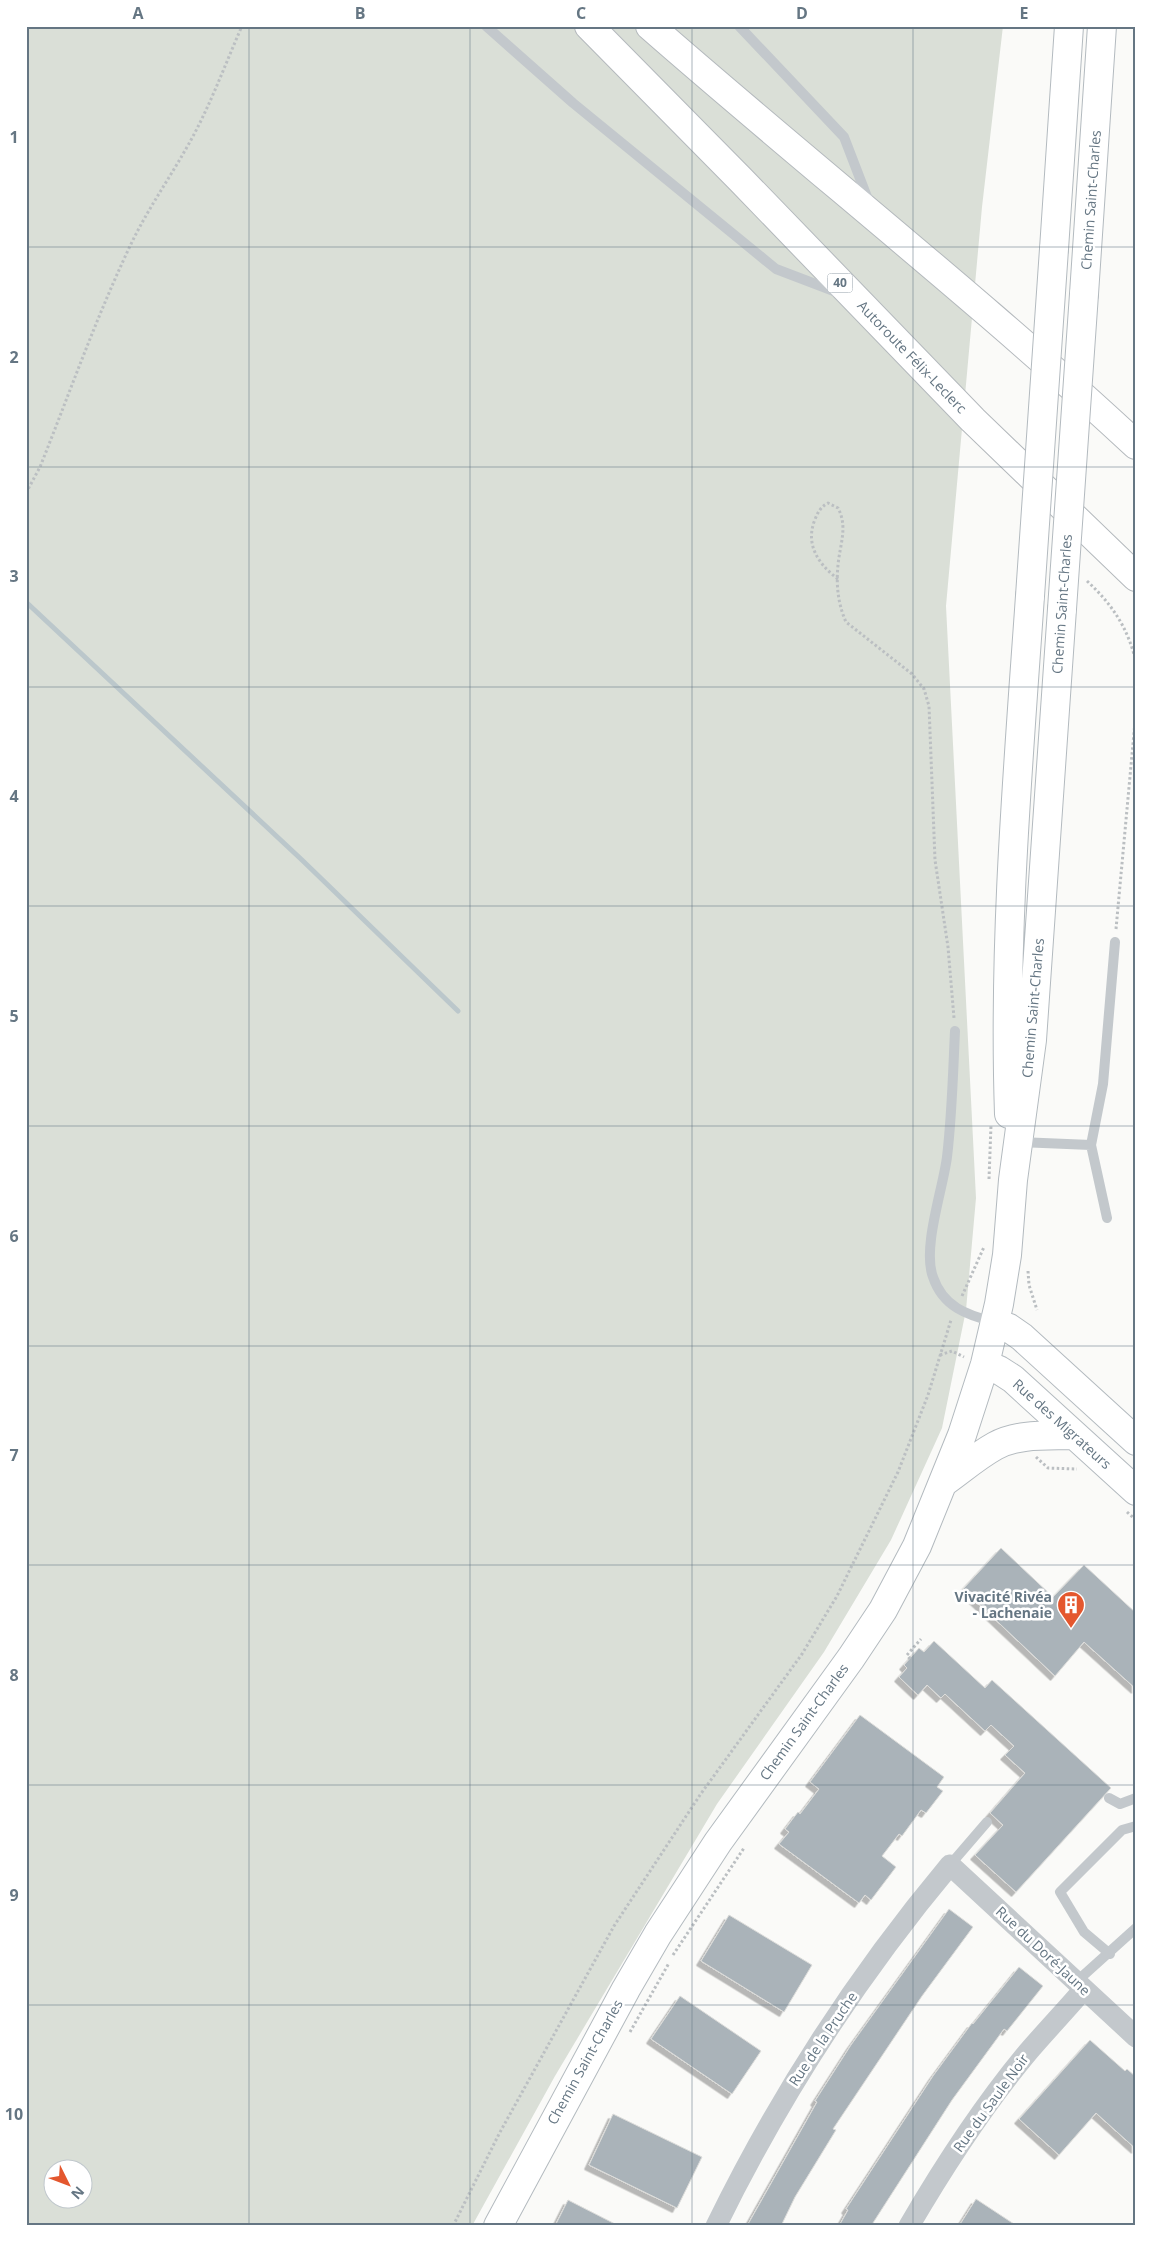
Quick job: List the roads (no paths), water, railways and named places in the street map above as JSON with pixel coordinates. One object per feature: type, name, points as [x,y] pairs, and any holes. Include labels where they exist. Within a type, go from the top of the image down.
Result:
[{"type":"main road","name":"Autoroute Félix-Leclerc","points":[[589,26],[1008,454],[1136,576]]},
{"type":"main road","points":[[650,26],[1017,338],[1136,445]]},
{"type":"main road","name":"Chemin Saint-Charles","points":[[498,2226],[617,2004],[658,1934],[718,1842],[841,1672],[883,1610],[917,1546],[944,1482],[962,1435],[976,1362],[995,1323],[1008,1247],[1013,1180],[1014,1142],[1007,1040],[1011,881],[1069,26]]},
{"type":"main road","name":"Chemin Saint-Charles","points":[[1014,1142],[1032,1040],[1102,26]]},
{"type":"main road","points":[[995,1323],[1009,1328],[1022,1338],[1136,1441]]},
{"type":"main road","name":"Rue des Migrateurs","points":[[976,1362],[999,1370],[1013,1379],[1074,1435],[1129,1499]]},
{"type":"main road","points":[[944,1482],[995,1446],[1006,1442],[1032,1436],[1074,1435]]},
{"type":"street","name":"Rue du Doré-Jaune","points":[[950,1865],[1136,2036]]},
{"type":"street","name":"Rue de la Pruche","points":[[716,2226],[760,2140],[827,2033],[889,1942],[950,1865]]},
{"type":"street","name":"Rue du Saule Noir","points":[[909,2226],[932,2185],[981,2114],[1080,1986]]},
{"type":"lane","points":[[486,26],[573,103],[776,270],[856,300]]},
{"type":"lane","points":[[740,26],[844,138],[875,217]]},
{"type":"lane","points":[[1107,1218],[1091,1145],[1103,1084],[1115,942]]},
{"type":"lane","points":[[955,1031],[951,1120],[947,1159],[930,1250],[930,1266],[933,1278],[943,1294],[956,1308],[962,1313],[995,1323]]},
{"type":"lane","points":[[1014,1142],[1091,1145]]},
{"type":"lane","points":[[1109,1798],[1120,1804],[1136,1798]]},
{"type":"lane","points":[[950,1865],[987,1822]]},
{"type":"lane","points":[[1110,1954],[1084,1932],[1060,1892],[1122,1830],[1136,1826]]},
{"type":"lane","points":[[1080,1986],[1136,1928]]},
{"type":"waterway","points":[[26,602],[302,860],[458,1011]]},
{"type":"place","name":"Vivacité Rivéa - Lachenaie","points":[[1071,1629]]}]
